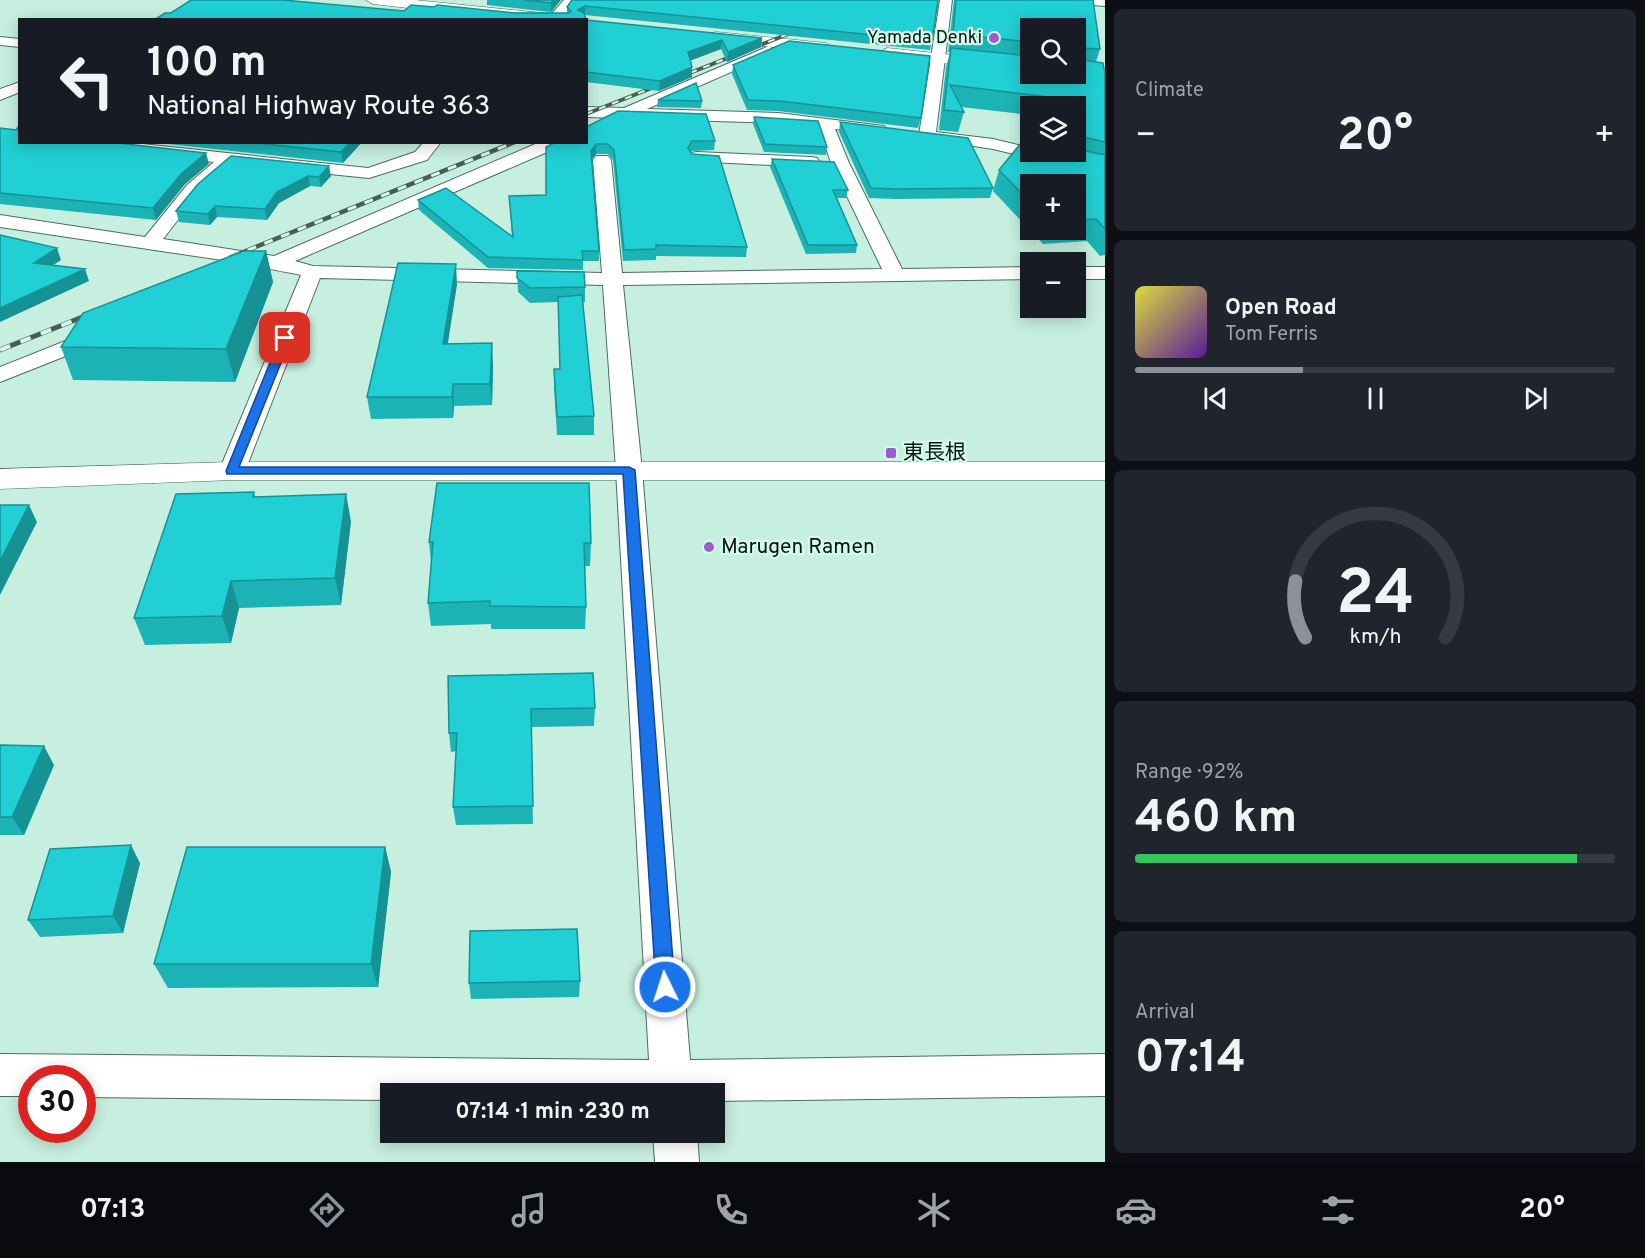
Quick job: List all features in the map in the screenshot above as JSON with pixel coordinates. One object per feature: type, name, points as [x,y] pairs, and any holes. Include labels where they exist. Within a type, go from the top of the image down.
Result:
[{"type":"main road","points":[[374,0],[546,18]]},
{"type":"main road","points":[[702,35],[842,50]]},
{"type":"main road","points":[[866,52],[1020,67]]},
{"type":"main road","points":[[0,479],[232,471],[1105,471]]},
{"type":"street","points":[[557,18],[571,0]]},
{"type":"street","points":[[946,0],[921,134],[993,144],[1105,171]]},
{"type":"street","points":[[1081,0],[1105,2]]},
{"type":"street","points":[[0,41],[18,43]]},
{"type":"street","points":[[588,128],[784,44]]},
{"type":"street","points":[[0,95],[18,87]]},
{"type":"street","points":[[588,112],[778,118],[893,131]]},
{"type":"street","points":[[825,123],[840,163],[894,273]]},
{"type":"street","points":[[108,144],[369,173],[421,156],[431,144]]},
{"type":"street","points":[[243,275],[550,144]]},
{"type":"street","points":[[697,157],[840,163]]},
{"type":"street","points":[[151,242],[193,189],[228,159]]},
{"type":"street","points":[[602,160],[629,470],[672,1083]]},
{"type":"street","points":[[0,221],[276,262],[312,272],[611,279],[894,273],[1020,273]]},
{"type":"street","points":[[232,471],[312,272]]},
{"type":"street","points":[[1086,273],[1105,273]]},
{"type":"street","points":[[0,375],[122,325]]},
{"type":"street","points":[[0,1075],[448,1083]]},
{"type":"street","points":[[725,1086],[1105,1075]]},
{"type":"street","points":[[676,1143],[677,1162]]},
{"type":"building","points":[[191,0],[283,0],[404,11],[411,5],[434,7],[437,5],[514,13],[569,13],[571,11],[567,7],[572,0],[938,0],[932,41],[585,6],[578,10],[584,13],[585,18],[157,18],[165,13],[171,13]]},
{"type":"building","points":[[525,0],[553,0],[551,3]]},
{"type":"building","points":[[956,0],[1093,0],[1100,49],[1086,48],[1086,18],[1020,18],[1020,41],[953,34]]},
{"type":"building","points":[[588,20],[762,38],[728,52],[722,40],[688,52],[692,67],[660,81],[588,72]]},
{"type":"building","points":[[789,41],[930,56],[921,118],[780,101],[748,100],[733,65]]},
{"type":"building","points":[[951,48],[1020,55],[1020,84],[1086,84],[1086,60],[1103,63],[1105,69],[1105,142],[1086,137],[1086,96],[1041,96],[950,85],[964,112],[944,110]]},
{"type":"building","points":[[696,83],[702,101],[658,100]]},
{"type":"building","points":[[618,111],[706,114],[715,141],[692,141],[688,148],[692,154],[719,156],[747,247],[656,245],[656,249],[624,250],[614,150],[608,144],[596,144],[591,151],[599,251],[582,251],[583,260],[488,257],[418,200],[446,188],[513,237],[509,196],[546,195],[546,147],[552,144],[588,144],[588,126]]},
{"type":"building","points":[[754,117],[818,121],[827,147],[765,144]]},
{"type":"building","points":[[840,122],[968,138],[993,188],[871,188]]},
{"type":"building","points":[[18,127],[18,144],[127,144],[206,153],[182,173],[153,208],[0,193],[0,128],[16,130]]},
{"type":"building","points":[[267,144],[349,144],[341,152]]},
{"type":"building","points":[[1020,144],[1020,162],[1086,162],[1086,151],[1105,155],[1105,229],[1096,219],[1086,220],[1086,174],[1020,174],[1020,192],[999,170]]},
{"type":"building","points":[[231,156],[329,166],[319,177],[308,176],[277,192],[265,209],[215,206],[208,214],[176,211],[198,184]]},
{"type":"building","points":[[772,159],[834,162],[848,190],[833,190],[857,245],[808,245]]},
{"type":"building","points":[[0,235],[57,248],[34,263],[85,269],[0,308]]},
{"type":"building","points":[[244,251],[266,251],[226,349],[61,347],[83,313]]},
{"type":"building","points":[[398,263],[456,264],[443,344],[492,343],[490,384],[453,384],[452,397],[367,397]]},
{"type":"building","points":[[517,271],[584,272],[585,287],[530,288],[517,278]]},
{"type":"building","points":[[582,295],[594,416],[557,417],[554,369],[560,369],[558,297]]},
{"type":"building","points":[[437,483],[589,483],[591,543],[584,543],[586,607],[490,606],[490,601],[428,603],[433,542],[429,542]]},
{"type":"building","points":[[254,492],[253,497],[346,494],[335,578],[231,581],[222,616],[134,618],[176,494]]},
{"type":"building","points":[[0,505],[29,505],[0,561]]},
{"type":"building","points":[[593,673],[595,708],[531,709],[533,806],[453,807],[457,733],[449,733],[448,676]]},
{"type":"building","points":[[0,745],[44,746],[12,817],[0,817]]},
{"type":"building","points":[[131,845],[113,916],[28,920],[50,849]]},
{"type":"building","points":[[187,847],[385,847],[371,964],[154,964]]},
{"type":"building","points":[[577,929],[580,981],[469,983],[470,931]]},
{"type":"railway","points":[[588,113],[801,29]]},
{"type":"railway","points":[[231,257],[510,144]]},
{"type":"railway","points":[[0,350],[95,312]]},
{"type":"place","name":"Yamada Denki","points":[[994,38]]},
{"type":"place","name":"東長根","points":[[891,453]]},
{"type":"place","name":"Marugen Ramen","points":[[709,547]]},
{"type":"route","points":[[285,338],[232,471],[629,470],[665,987]]}]
